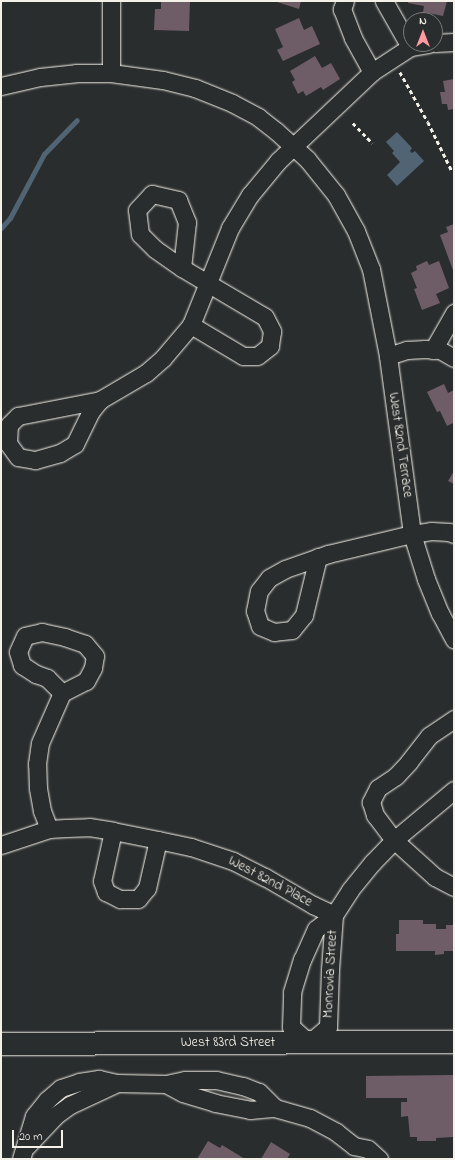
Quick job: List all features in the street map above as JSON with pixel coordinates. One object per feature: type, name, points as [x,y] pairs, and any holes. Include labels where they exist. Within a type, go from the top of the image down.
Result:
[{"type":"street","points":[[110,1],[111,73]]},
{"type":"street","points":[[345,1],[342,9],[353,38],[372,72]]},
{"type":"street","points":[[384,1],[403,35]]},
{"type":"street","points":[[443,43],[454,42]]},
{"type":"street","points":[[100,400],[91,411],[75,444],[60,453],[35,460],[18,457],[8,443],[9,426],[18,416],[100,400],[146,373],[163,358],[190,325],[209,283],[215,263],[230,228],[250,195],[278,161],[372,72],[403,52]]},
{"type":"street","name":"West 82nd Terrace","points":[[1,86],[40,77],[68,74],[111,73],[163,80],[195,88],[232,103],[258,118],[307,159],[336,195],[356,231],[371,268],[388,356],[412,534],[426,579],[440,613],[454,639]]},
{"type":"street","points":[[182,268],[265,317],[272,331],[270,346],[257,356],[242,356],[190,325]]},
{"type":"street","points":[[433,350],[454,313]]},
{"type":"street","points":[[388,356],[407,350],[440,350],[454,358]]},
{"type":"street","points":[[318,557],[304,615],[292,630],[274,632],[260,626],[255,611],[259,591],[269,578],[285,569],[318,557],[412,534],[431,531],[449,532],[454,534]]},
{"type":"street","points":[[49,830],[42,811],[36,764],[40,742],[62,692]]},
{"type":"street","points":[[454,719],[428,736],[405,767],[396,776],[378,788],[372,802],[375,815],[394,840],[435,877],[454,887]]},
{"type":"street","name":"Monrovia Street","points":[[334,915],[328,1027],[309,1043],[291,1027],[292,992],[302,960],[316,929],[334,915],[350,890],[372,863],[394,840],[454,790]]},
{"type":"street","name":"West 82nd Place","points":[[1,845],[49,830],[88,828],[113,831],[158,840],[191,847],[233,861],[334,915]]},
{"type":"street","points":[[113,831],[102,881],[106,892],[120,899],[138,899],[147,888],[158,840]]},
{"type":"street","name":"West 83rd Street","points":[[1,1044],[454,1042]]},
{"type":"street","points":[[24,1152],[56,1115],[70,1105],[117,1083],[166,1084],[199,1079],[216,1080],[243,1086],[259,1092],[275,1108]]},
{"type":"street","points":[[166,1084],[184,1093],[215,1103],[250,1110],[275,1108],[310,1118],[336,1132],[356,1153],[368,1149],[380,1159]]},
{"type":"path","points":[[392,59],[428,122],[452,171]]},
{"type":"path","points":[[352,123],[372,143]]},
{"type":"water","points":[[397,132],[412,148],[410,151],[412,153],[415,151],[424,161],[397,186],[387,175],[400,162],[392,153],[394,151],[386,142]]},
{"type":"building","points":[[161,1],[190,1],[189,31],[154,30],[155,9],[161,9]]},
{"type":"building","points":[[274,1],[301,1],[299,9]]},
{"type":"building","points":[[408,1],[447,1],[443,16],[443,12],[423,12],[424,6],[408,3]]},
{"type":"building","points":[[299,18],[304,30],[312,26],[320,44],[283,61],[277,50],[283,47],[275,29]]},
{"type":"building","points":[[315,56],[322,68],[331,63],[340,79],[323,90],[321,87],[306,96],[303,91],[298,94],[292,82],[295,80],[290,71]]},
{"type":"building","points":[[454,79],[454,109],[448,110],[447,104],[442,104],[440,92],[445,92],[443,81]]},
{"type":"building","points":[[454,224],[454,273],[440,235],[448,232],[446,227]]},
{"type":"building","points":[[427,261],[429,265],[439,261],[449,288],[436,294],[440,303],[422,310],[414,289],[417,288],[411,273],[417,270],[416,266]]},
{"type":"building","points":[[444,384],[448,393],[454,390],[454,425],[453,423],[447,426],[440,411],[437,412],[427,392]]},
{"type":"building","points":[[454,471],[454,484],[448,481]]},
{"type":"building","points":[[399,920],[423,920],[423,924],[436,924],[436,929],[446,929],[446,925],[454,925],[454,951],[444,951],[444,954],[435,955],[435,951],[396,951],[396,934],[399,934]]},
{"type":"building","points":[[454,1075],[454,1137],[436,1138],[436,1141],[417,1141],[417,1137],[410,1137],[408,1116],[401,1117],[401,1102],[407,1102],[407,1098],[366,1098],[366,1076]]},
{"type":"building","points":[[208,1141],[220,1148],[222,1145],[245,1159],[197,1159]]},
{"type":"building","points":[[271,1142],[290,1154],[287,1159],[261,1159]]},
{"type":"waterway","points":[[1,228],[10,218],[44,154],[77,120]]}]
